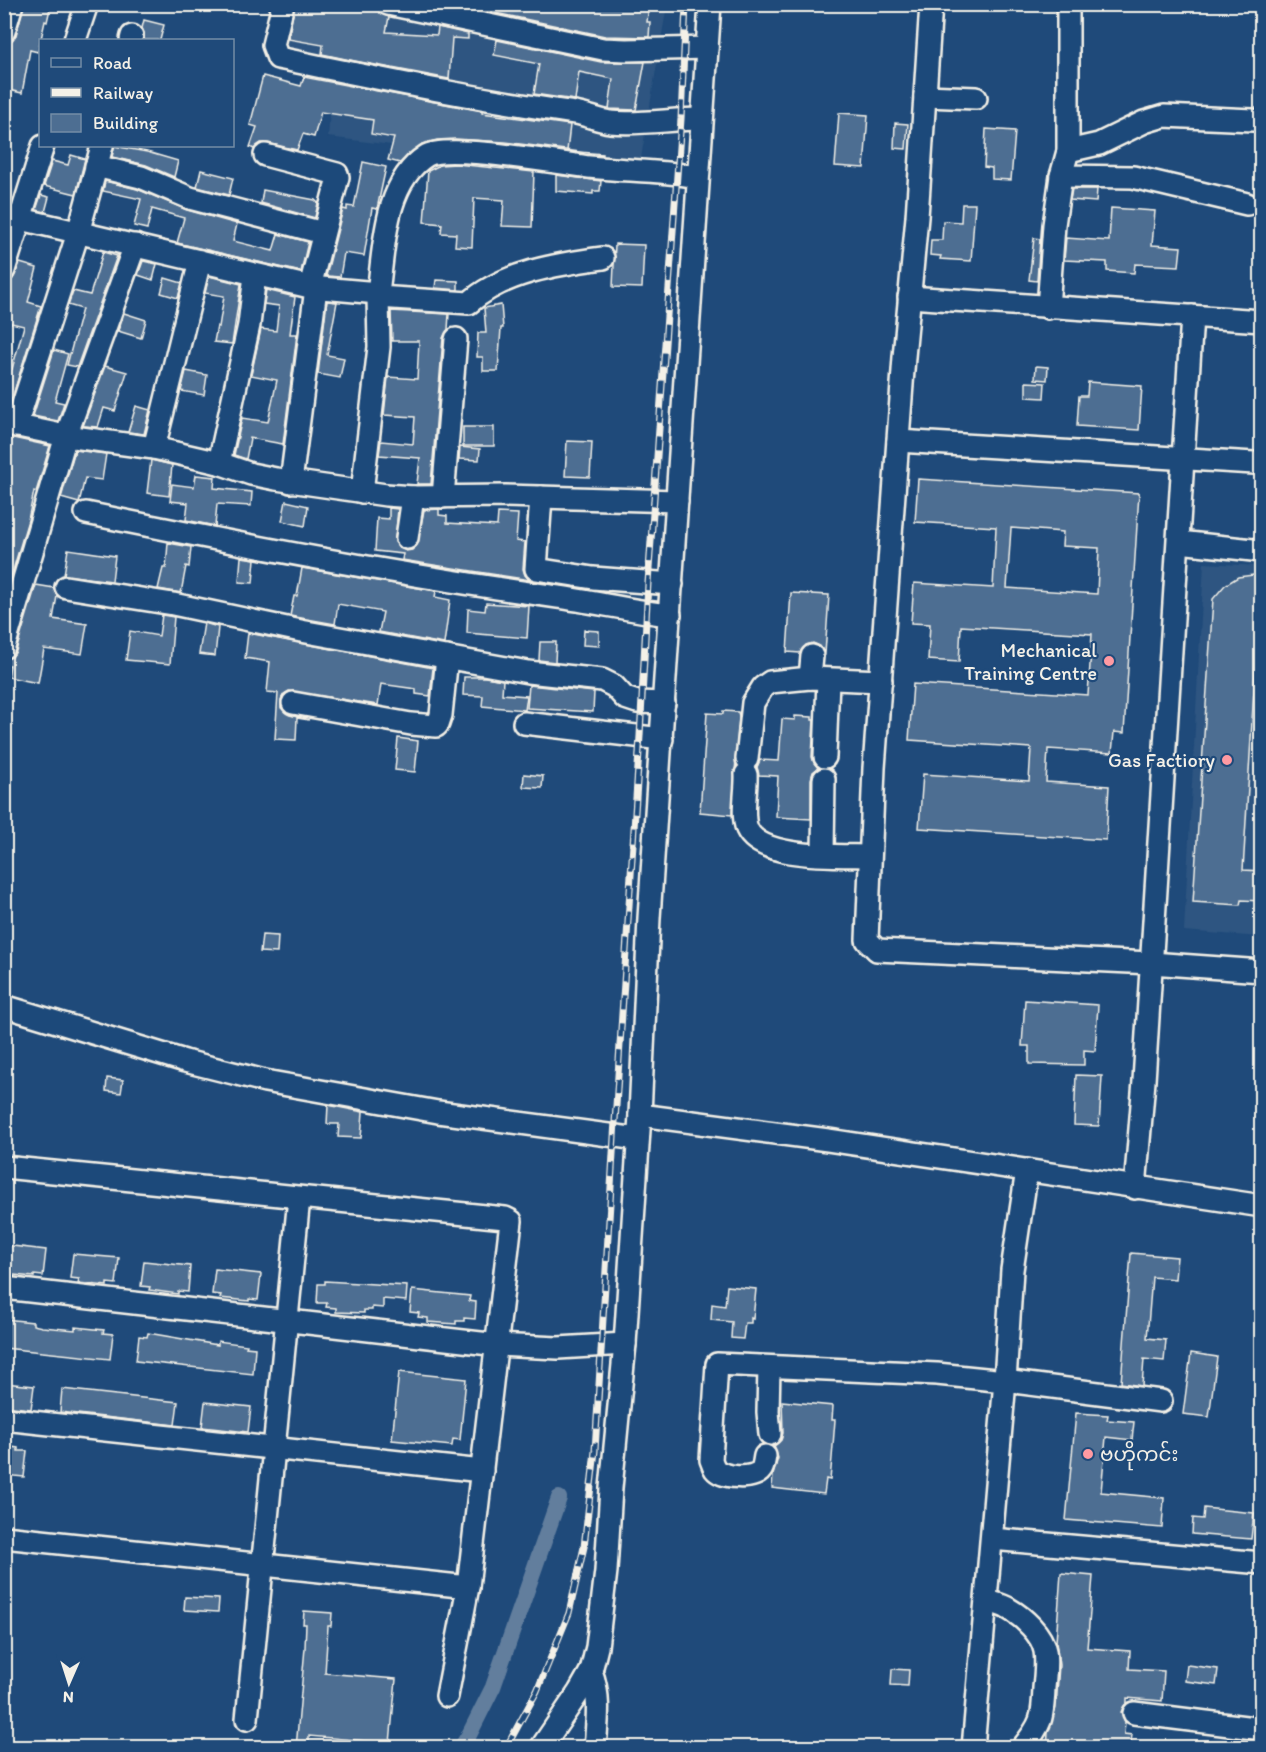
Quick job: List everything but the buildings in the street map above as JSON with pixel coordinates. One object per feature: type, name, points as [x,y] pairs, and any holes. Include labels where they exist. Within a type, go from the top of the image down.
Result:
[{"type":"street","points":[[4,31],[12,4]]},
{"type":"street","points":[[75,39],[87,4]]},
{"type":"street","points":[[283,4],[273,45],[278,58],[500,102],[581,114],[608,122],[701,120]]},
{"type":"street","points":[[388,4],[603,48],[626,50],[707,48]]},
{"type":"street","points":[[542,1748],[591,1671],[597,1647],[606,1571],[611,1488],[625,1344],[640,1115],[649,918],[710,4]]},
{"type":"street","points":[[931,4],[917,217],[880,681],[866,937],[870,945],[877,950],[1151,963],[1262,971]]},
{"type":"street","points":[[1048,308],[1054,225],[1061,176],[1068,151],[1068,4]]},
{"type":"street","points":[[925,96],[976,98]]},
{"type":"street","points":[[1068,151],[1099,144],[1144,122],[1164,116],[1253,120]]},
{"type":"street","points":[[4,270],[13,217],[43,147]]},
{"type":"street","points":[[102,147],[78,233],[10,425],[66,436],[154,448],[219,463],[251,474],[362,492],[413,497],[541,497],[677,501]]},
{"type":"street","points":[[362,492],[379,347],[378,295],[388,212],[404,179],[424,157],[437,151],[520,157],[590,167],[676,173],[697,177]]},
{"type":"street","points":[[265,155],[337,174],[338,182],[324,233],[313,287],[291,482]]},
{"type":"street","points":[[96,166],[141,177],[190,198],[324,233]]},
{"type":"street","points":[[1061,176],[1133,177],[1246,204]]},
{"type":"street","points":[[13,217],[313,287],[469,303],[490,289],[544,268],[603,258]]},
{"type":"street","points":[[4,647],[66,436],[135,245]]},
{"type":"street","points":[[154,448],[200,261]]},
{"type":"street","points":[[219,463],[249,325],[255,275]]},
{"type":"street","points":[[909,297],[1262,321]]},
{"type":"street","points":[[1135,1188],[1192,316]]},
{"type":"street","points":[[443,497],[456,339]]},
{"type":"street","points":[[898,441],[1254,463]]},
{"type":"street","points":[[407,538],[413,497]]},
{"type":"street","points":[[534,593],[541,497]]},
{"type":"street","points":[[86,513],[289,554],[421,577],[670,615]]},
{"type":"street","points":[[1179,542],[1262,551]]},
{"type":"street","points":[[536,569],[593,578],[672,584]]},
{"type":"street","points":[[66,586],[173,604],[301,631],[528,672],[603,680],[614,686],[625,698],[637,702],[664,703]]},
{"type":"street","points":[[812,656],[819,679],[825,757]]},
{"type":"street","points":[[293,704],[411,724],[436,726],[441,715],[447,657]]},
{"type":"street","points":[[869,856],[773,849],[753,836],[747,829],[745,819],[747,766],[753,703],[770,682],[819,679],[880,681]]},
{"type":"street","points":[[524,723],[662,739]]},
{"type":"street","points":[[823,854],[824,779]]},
{"type":"street","points":[[4,1006],[185,1061],[265,1081],[438,1112],[638,1139]]},
{"type":"street","points":[[640,1115],[828,1140],[1262,1206]]},
{"type":"street","points":[[4,1167],[510,1220],[512,1223],[498,1346],[468,1587],[447,1696]]},
{"type":"street","points":[[974,1748],[1005,1381],[1012,1270],[1028,1170]]},
{"type":"street","points":[[247,1719],[299,1198]]},
{"type":"street","points":[[4,1288],[288,1319],[498,1346],[558,1348],[625,1344]]},
{"type":"street","points":[[765,1456],[762,1469],[757,1474],[744,1477],[727,1476],[717,1472],[713,1467],[711,1460],[717,1364],[937,1374],[1161,1401]]},
{"type":"street","points":[[770,1367],[768,1412],[770,1434]]},
{"type":"street","points":[[4,1419],[482,1471]]},
{"type":"street","points":[[4,1537],[468,1587]]},
{"type":"street","points":[[992,1539],[1262,1563]]},
{"type":"street","points":[[987,1601],[1007,1608],[1023,1620],[1037,1634],[1045,1649],[1043,1718],[1022,1748]]},
{"type":"street","points":[[591,1671],[599,1702],[595,1748]]},
{"type":"street","points":[[1134,1713],[1262,1729]]},
{"type":"shaded area","points":[[276,5],[667,5],[638,176],[328,137],[333,72],[269,35]]},
{"type":"shaded area","name":"Gas Factiory","points":[[1204,563],[1261,566],[1261,937],[1184,931]]},
{"type":"waterway","points":[[461,1748],[493,1687],[559,1498]]},
{"type":"railway","points":[[506,1748],[537,1691],[569,1613],[584,1547],[595,1451],[648,583],[681,119],[686,4]]},
{"type":"place","name":"Mechanical Training Centre","points":[[1109,661]]},
{"type":"place","name":"Gas Factiory","points":[[1227,760]]},
{"type":"place","name":"ဗဟိုကင်း","points":[[1088,1454]]}]
